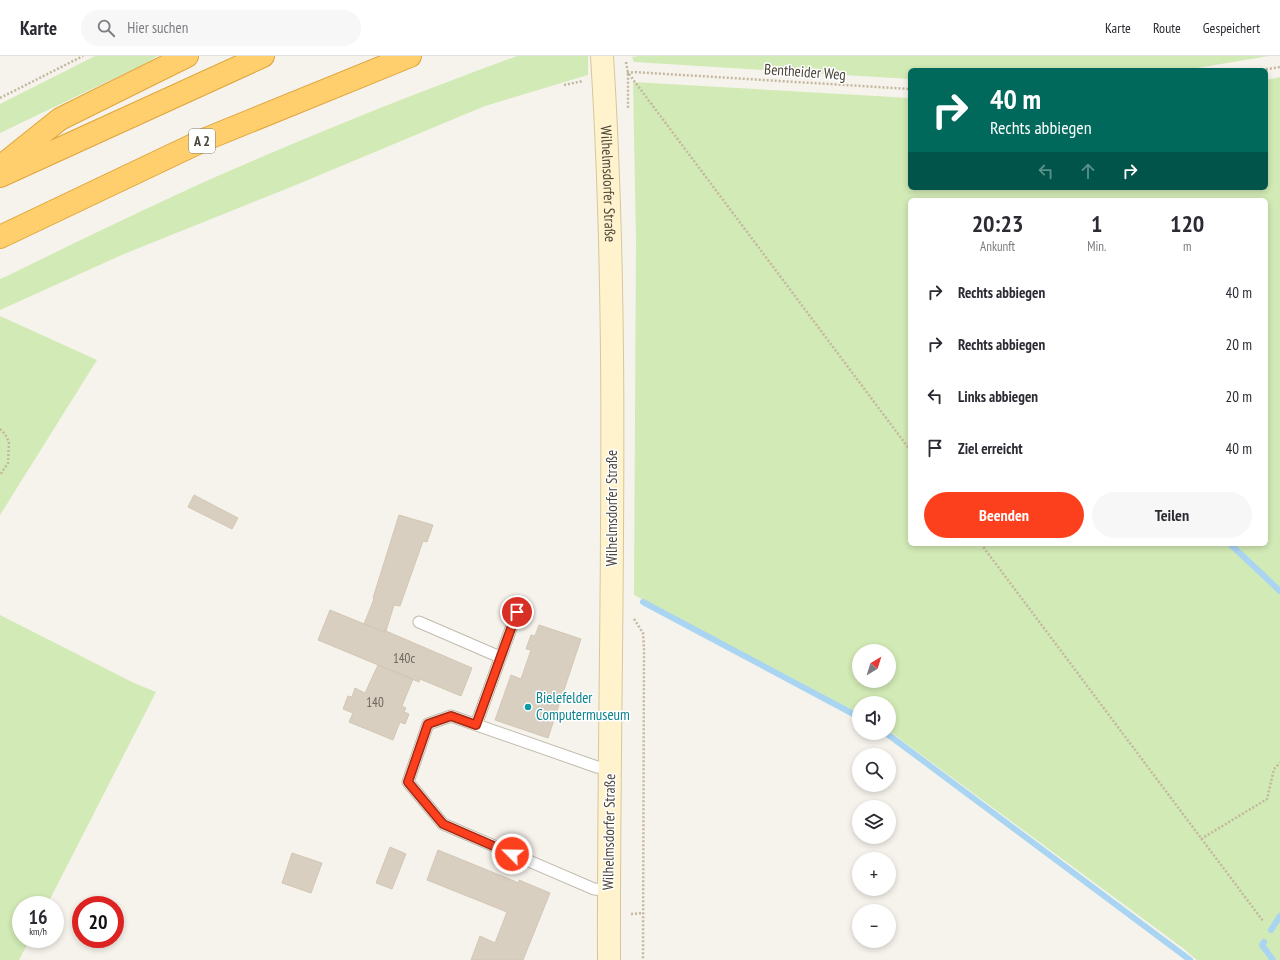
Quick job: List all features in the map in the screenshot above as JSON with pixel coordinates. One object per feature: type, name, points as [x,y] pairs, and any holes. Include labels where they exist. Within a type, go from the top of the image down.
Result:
[{"type":"highway","points":[[0,167],[60,119],[187,56]]},
{"type":"highway","points":[[0,176],[263,56]]},
{"type":"highway","name":"A 2","points":[[0,237],[206,139],[410,56]]},
{"type":"street","name":"Wilhelmsdorfer Straße","points":[[602,56],[611,253],[612,447],[608,890],[609,960]]},
{"type":"lane","points":[[476,725],[517,612]]},
{"type":"lane","points":[[419,622],[500,658]]},
{"type":"lane","points":[[608,890],[594,889],[443,824],[408,782],[428,724],[451,716],[597,767],[610,768]]},
{"type":"path","points":[[0,98],[83,56]]},
{"type":"path","points":[[1268,69],[1280,67]]},
{"type":"path","name":"Bentheider Weg","points":[[603,78],[634,72],[908,89]]},
{"type":"path","points":[[628,73],[908,447]]},
{"type":"path","points":[[0,429],[5,434],[9,442],[8,463],[0,475]]},
{"type":"path","points":[[982,546],[1263,921]]},
{"type":"path","points":[[1201,839],[1267,799],[1274,769],[1280,763]]},
{"type":"green space","points":[[95,56],[158,56],[0,133],[0,104]]},
{"type":"green space","points":[[517,56],[588,56],[588,75],[485,106],[291,187],[124,254],[0,310],[0,279],[219,175],[383,107]]},
{"type":"green space","points":[[1269,56],[1197,68],[908,68],[908,79],[634,62],[632,57]]},
{"type":"green space","points":[[1280,77],[1280,960],[1197,960],[896,736],[896,696],[852,696],[852,710],[634,595],[636,241],[633,82],[908,98],[908,190],[1268,190],[1268,80]]},
{"type":"green space","points":[[0,316],[97,360],[0,515]]},
{"type":"green space","points":[[0,615],[134,683],[156,692],[52,896],[12,896],[12,948],[25,948],[19,960],[0,960]]},
{"type":"building","points":[[194,495],[238,518],[232,529],[188,507]]},
{"type":"building","points":[[399,515],[433,525],[427,542],[423,541],[400,606],[394,605],[386,631],[384,632],[364,624],[374,599],[373,598]]},
{"type":"building","points":[[330,610],[384,632],[386,631],[472,668],[461,696],[420,679],[419,682],[318,640]]},
{"type":"building","points":[[539,625],[581,639],[548,738],[495,720],[511,675],[521,679],[531,650],[526,649],[531,635],[535,636]]},
{"type":"building","points":[[378,665],[413,679],[402,706],[406,708],[404,712],[409,714],[405,724],[400,722],[393,740],[349,722],[353,713],[343,709],[348,696],[352,697],[355,688],[365,693]]},
{"type":"building","points":[[390,847],[406,854],[392,889],[376,883]]},
{"type":"building","points":[[438,850],[519,883],[519,880],[550,893],[523,960],[471,960],[480,936],[495,943],[507,912],[427,880]]},
{"type":"building","points":[[292,853],[322,863],[311,893],[282,883]]},
{"type":"waterway","points":[[1232,546],[1280,591]]},
{"type":"waterway","points":[[643,602],[852,713]]},
{"type":"waterway","points":[[895,740],[1190,960]]},
{"type":"waterway","points":[[1271,930],[1280,916]]},
{"type":"waterway","points":[[1264,942],[1262,945],[1273,960]]},
{"type":"place","name":"Bielefelder Computermuseum","points":[[528,707]]},
{"type":"route","points":[[512,854],[443,824],[408,782],[428,724],[451,716],[476,725],[517,612]]}]
